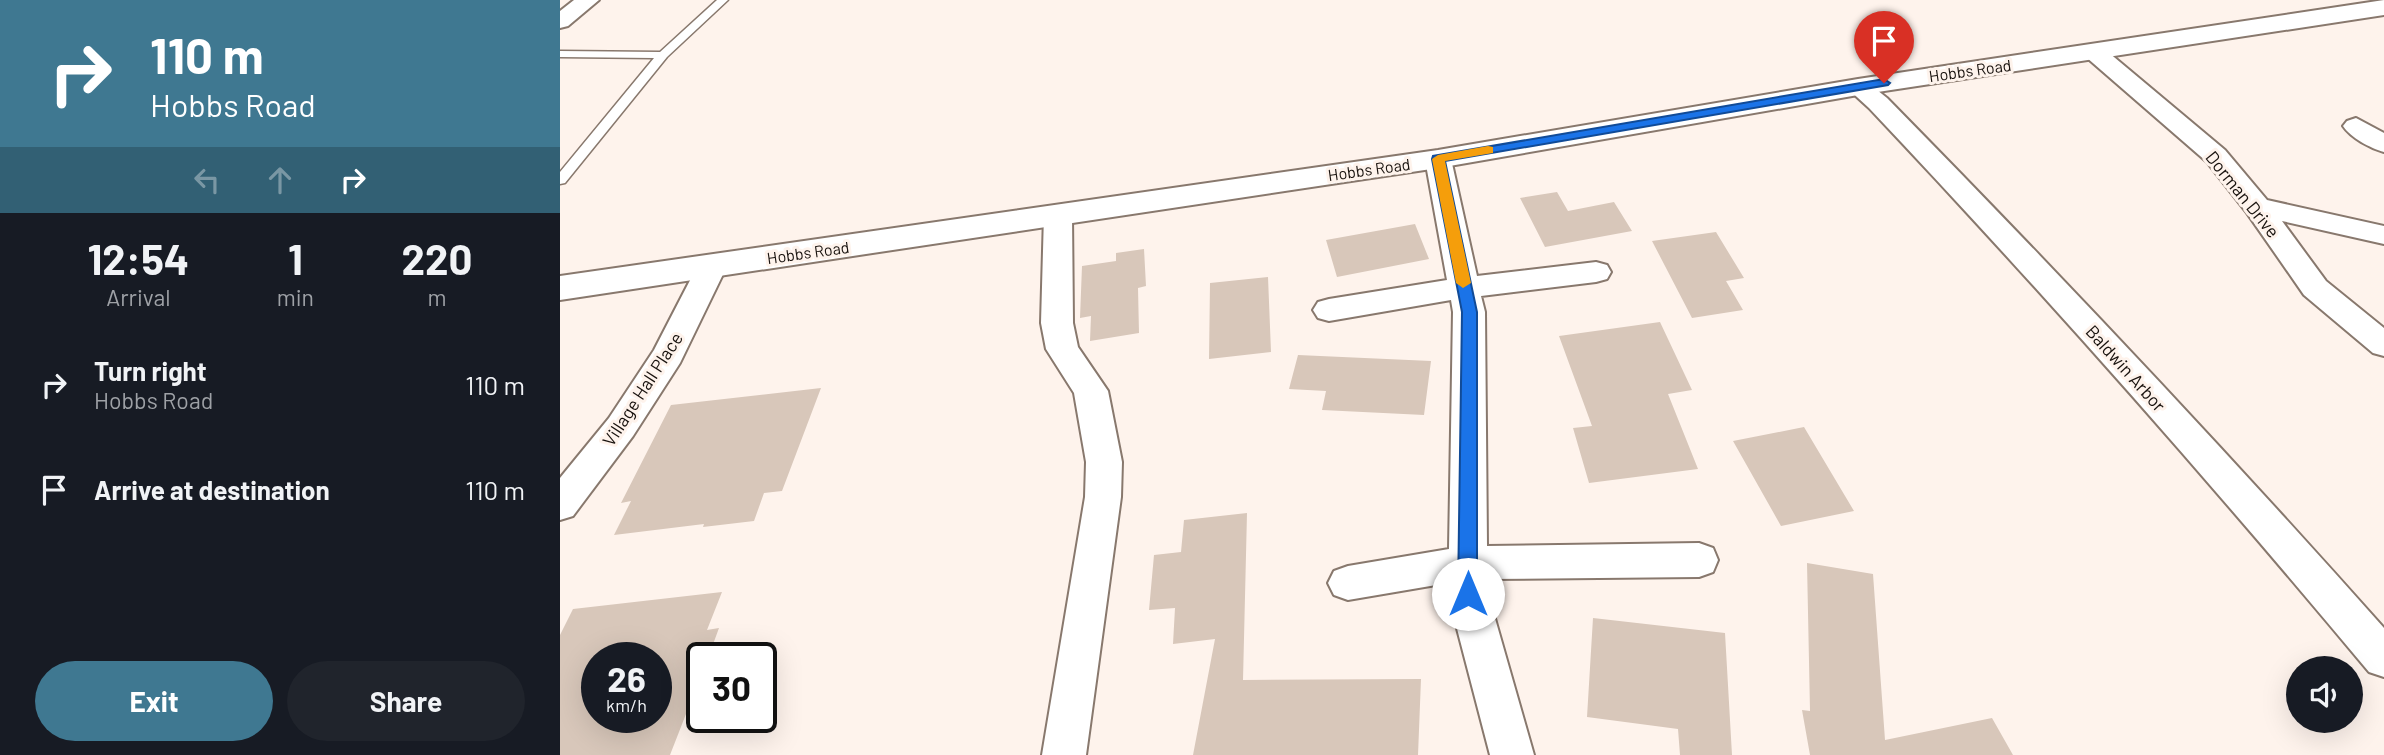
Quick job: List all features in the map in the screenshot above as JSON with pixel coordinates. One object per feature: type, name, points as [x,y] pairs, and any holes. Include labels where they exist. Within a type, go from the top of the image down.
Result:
[{"type":"street","points":[[560,21],[589,0]]},
{"type":"street","name":"Hobbs Road","points":[[560,288],[1438,159],[1858,87],[2384,7]]},
{"type":"street","name":"Dorman Drive","points":[[2094,52],[2216,156],[2257,207],[2315,288],[2384,345]]},
{"type":"street","name":"Baldwin Arbor","points":[[1858,87],[1878,103],[2028,260],[2264,520],[2384,658]]},
{"type":"street","points":[[2356,126],[2384,144]]},
{"type":"street","points":[[1438,159],[1469,312],[1468,594],[1512,755]]},
{"type":"street","points":[[2257,207],[2384,234]]},
{"type":"street","points":[[1058,215],[1057,323],[1062,349],[1091,391],[1104,462],[1103,497],[1064,755]]},
{"type":"street","name":"Village Hall Place","points":[[560,505],[621,427],[667,355],[712,266]]},
{"type":"street","points":[[1329,310],[1464,288],[1596,272]]},
{"type":"street","points":[[1348,583],[1468,563],[1699,559]]},
{"type":"lane","points":[[560,180],[663,55],[723,0]]},
{"type":"lane","points":[[560,54],[663,55]]},
{"type":"building","points":[[1557,192],[1568,211],[1614,202],[1632,231],[1545,247],[1520,198]]},
{"type":"building","points":[[1415,224],[1429,259],[1337,277],[1326,240]]},
{"type":"building","points":[[1716,232],[1744,278],[1726,281],[1743,310],[1692,318],[1652,241]]},
{"type":"building","points":[[1144,249],[1146,286],[1138,288],[1139,333],[1090,341],[1091,316],[1080,318],[1082,266],[1116,261],[1116,253]]},
{"type":"building","points":[[1268,277],[1271,352],[1209,359],[1210,283]]},
{"type":"building","points":[[1660,322],[1692,390],[1668,394],[1698,469],[1589,483],[1573,428],[1592,426],[1559,336]]},
{"type":"building","points":[[1298,355],[1431,361],[1424,415],[1322,410],[1326,391],[1289,389]]},
{"type":"building","points":[[821,388],[782,491],[764,493],[754,521],[614,535],[631,501],[621,503],[671,405]]},
{"type":"building","points":[[1804,427],[1854,511],[1781,526],[1733,441]]},
{"type":"building","points":[[1247,513],[1243,680],[1421,679],[1418,755],[1193,755],[1215,639],[1173,644],[1175,608],[1149,610],[1154,555],[1181,552],[1184,520]]},
{"type":"building","points":[[1807,563],[1873,574],[1885,740],[1992,718],[2013,755],[1810,755],[1802,710],[1810,711]]},
{"type":"building","points":[[722,592],[707,630],[719,628],[714,642],[686,642],[686,714],[670,755],[560,755],[560,635],[573,609]]},
{"type":"building","points":[[1593,618],[1725,633],[1732,755],[1680,755],[1678,729],[1587,717]]},
{"type":"slow traffic","points":[[1463,283],[1438,159],[1488,150]]},
{"type":"route","points":[[1468,594],[1469,312],[1438,159],[1884,83]]}]
